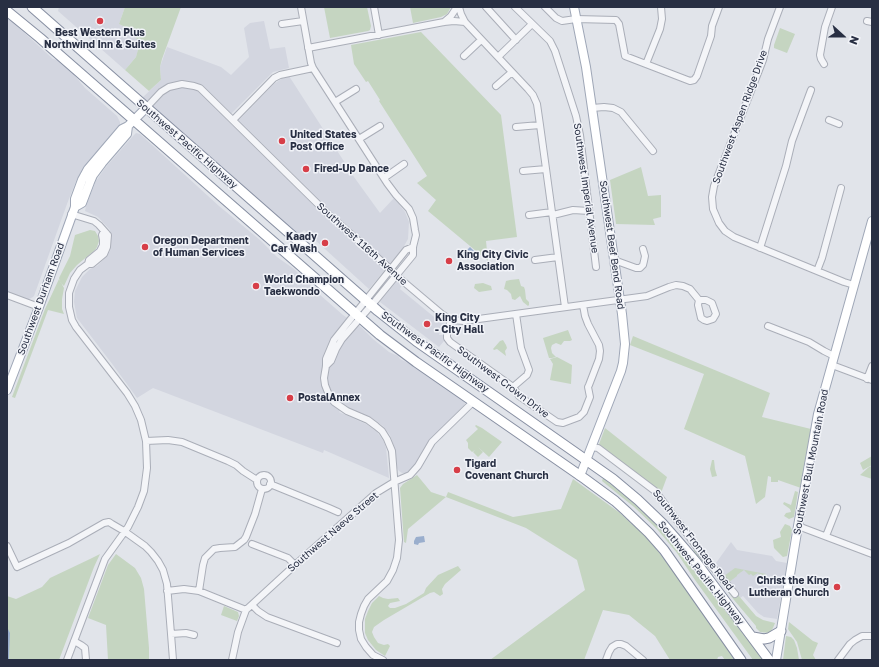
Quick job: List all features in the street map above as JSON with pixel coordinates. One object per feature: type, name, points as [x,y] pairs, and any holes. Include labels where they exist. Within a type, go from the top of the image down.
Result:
[{"type":"highway","name":"Southwest Pacific Highway","points":[[32,7],[368,303],[416,341],[586,460],[646,507],[696,562],[769,660]]},
{"type":"highway","name":"Southwest Pacific Highway","points":[[7,10],[40,38],[132,124],[395,347],[615,501],[654,538],[676,566],[741,660]]},
{"type":"highway","points":[[753,637],[764,639],[769,638],[781,631]]},
{"type":"main road","name":"Southwest Beef Bend Road","points":[[574,7],[586,67],[625,336],[623,363],[580,476]]},
{"type":"main road","name":"Southwest Durham Road","points":[[7,390],[39,307],[73,211],[82,203],[93,175],[127,134],[132,124],[146,108]]},
{"type":"main road","name":"Southwest Bull Mountain Road","points":[[776,660],[818,414],[872,221]]},
{"type":"street","points":[[301,7],[313,68],[391,189],[412,214],[415,224],[416,235],[413,255],[357,316],[336,349],[331,361],[326,366],[324,374],[324,384],[334,402],[347,411],[372,423],[382,431],[392,451],[399,549],[393,570],[387,581],[368,599],[359,622],[359,630],[370,657],[383,660]]},
{"type":"street","points":[[374,7],[379,34]]},
{"type":"street","points":[[444,22],[458,7],[465,22],[528,89],[533,95],[537,104],[565,307]]},
{"type":"street","points":[[486,7],[516,40]]},
{"type":"street","name":"Southwest Imperial Avenue","points":[[515,7],[550,41],[555,51],[576,116],[589,200],[596,267]]},
{"type":"street","points":[[547,9],[555,7]]},
{"type":"street","points":[[646,64],[660,29],[662,19],[661,7]]},
{"type":"street","points":[[547,9],[556,18],[562,21],[576,19],[616,20],[619,24],[625,56],[688,80],[693,80],[696,78],[700,69],[719,7]]},
{"type":"street","name":"Southwest Aspen Ridge Drive","points":[[780,7],[768,39],[764,60],[714,186],[712,204],[719,223],[725,231],[737,239],[854,285]]},
{"type":"street","points":[[824,64],[820,55],[824,27],[832,7]]},
{"type":"street","points":[[282,24],[303,21]]},
{"type":"street","points":[[308,48],[444,22],[465,22]]},
{"type":"street","points":[[498,57],[532,24]]},
{"type":"street","points":[[464,56],[481,40]]},
{"type":"street","points":[[233,120],[274,78],[280,75],[313,68]]},
{"type":"street","points":[[496,86],[512,72]]},
{"type":"street","name":"Southwest 116th Avenue","points":[[146,108],[161,92],[169,87],[181,84],[200,88],[327,214],[396,275],[451,320]]},
{"type":"street","points":[[335,102],[356,89]]},
{"type":"street","points":[[760,248],[786,166],[792,141],[811,90]]},
{"type":"street","points":[[592,108],[613,108],[621,112],[653,151]]},
{"type":"street","points":[[829,120],[839,124]]},
{"type":"street","points":[[516,127],[540,125]]},
{"type":"street","points":[[359,139],[380,126]]},
{"type":"street","points":[[384,178],[404,164]]},
{"type":"street","points":[[523,172],[546,169]]},
{"type":"street","points":[[817,271],[841,188]]},
{"type":"street","points":[[529,215],[552,214],[576,210],[584,212],[589,211]]},
{"type":"street","points":[[67,660],[105,559],[136,512],[144,491],[147,468],[146,441],[141,420],[131,399],[72,320],[68,300],[74,278],[80,270],[88,264],[89,260],[100,251],[103,245],[102,235],[104,231],[94,221],[73,211]]},
{"type":"street","points":[[368,303],[406,250],[413,247]]},
{"type":"street","points":[[614,260],[640,268],[644,261],[643,249]]},
{"type":"street","points":[[535,260],[558,257]]},
{"type":"street","points":[[451,320],[464,321],[647,296],[676,285],[690,289],[699,300]]},
{"type":"street","points":[[7,295],[39,307]]},
{"type":"street","name":"Southwest Crown Drive","points":[[451,320],[447,334],[447,338],[450,342],[514,387],[519,396],[557,422],[563,423],[583,414],[590,397],[588,388],[599,359],[599,345],[585,316],[583,305]]},
{"type":"street","points":[[514,387],[527,375],[529,370],[521,348],[516,314]]},
{"type":"street","points":[[768,326],[809,342],[824,352],[834,356]]},
{"type":"street","points":[[832,365],[870,380],[872,366]]},
{"type":"street","name":"Southwest Naeve Street","points":[[246,610],[376,493],[394,482],[410,475],[415,470],[432,442],[473,402]]},
{"type":"street","points":[[146,441],[168,440],[182,442],[228,461],[257,480],[258,486],[262,489]]},
{"type":"street","name":"Southwest Frontage Road","points":[[591,447],[598,448],[655,491],[706,559],[735,594]]},
{"type":"street","points":[[257,480],[261,476],[266,476],[270,479],[270,484]]},
{"type":"street","points":[[262,489],[267,488],[270,484]]},
{"type":"street","points":[[270,484],[338,512]]},
{"type":"street","points":[[199,591],[205,558],[214,549],[234,547],[241,543],[246,537],[255,514],[262,489]]},
{"type":"street","points":[[826,536],[837,508]]},
{"type":"street","points":[[7,546],[17,567],[69,543],[104,523],[109,522],[145,546],[156,557],[163,570],[167,591],[173,660]]},
{"type":"street","points":[[798,526],[872,554]]},
{"type":"street","points":[[252,544],[288,558],[295,565]]},
{"type":"street","points":[[167,591],[184,589],[199,591],[246,610],[238,632],[232,660]]},
{"type":"street","points":[[252,606],[266,617],[337,643]]},
{"type":"street","points":[[171,634],[186,633],[194,636]]},
{"type":"street","points":[[838,660],[850,644],[855,640],[862,636],[872,636]]},
{"type":"street","points":[[74,641],[82,644],[85,648],[86,660]]},
{"type":"street","points":[[606,660],[612,647],[617,644],[626,646],[643,660]]},
{"type":"shaded area","points":[[59,7],[125,7],[119,24],[125,27],[140,42],[136,57],[125,70],[58,11]]},
{"type":"shaded area","points":[[7,17],[53,59],[60,61],[70,70],[85,88],[117,116],[120,122],[120,126],[87,164],[76,181],[34,296],[29,299],[7,292]]},
{"type":"shaded area","points":[[264,21],[270,49],[285,47],[289,68],[273,72],[226,119],[233,126],[274,84],[289,76],[354,177],[380,213],[394,198],[405,212],[409,222],[408,239],[403,248],[369,289],[304,230],[298,236],[142,98],[161,80],[160,67],[167,47],[221,67],[231,75],[249,57],[244,28],[250,23]]},
{"type":"shaded area","points":[[136,133],[140,134],[219,206],[260,240],[277,257],[294,269],[343,315],[361,327],[389,352],[412,365],[465,403],[463,410],[432,437],[415,465],[410,470],[406,473],[402,473],[397,468],[394,447],[390,435],[383,426],[372,418],[343,406],[339,412],[366,424],[376,431],[384,442],[389,478],[324,450],[323,453],[153,388],[137,398],[77,318],[74,302],[75,291],[82,277],[104,259],[110,251],[111,245],[110,230],[98,217],[85,211],[86,206],[96,181],[105,168]]},
{"type":"shaded area","points":[[395,281],[399,281],[402,285],[400,289],[439,321],[441,317],[446,321],[446,324],[442,325],[439,335],[443,335],[444,341],[439,347],[380,302],[381,297]]},
{"type":"shaded area","points":[[731,542],[737,550],[772,556],[776,561],[787,563],[777,619],[764,617],[758,613],[743,596],[740,598],[716,563]]},
{"type":"green space","points":[[125,7],[181,7],[162,59],[160,67],[161,80],[149,91],[125,70],[136,57],[140,42],[125,27],[119,24]]},
{"type":"green space","points":[[324,7],[367,7],[371,26],[370,30],[330,38]]},
{"type":"green space","points":[[410,7],[451,7],[447,14],[441,17],[413,23]]},
{"type":"green space","points":[[780,28],[795,34],[787,53],[774,48]]},
{"type":"green space","points":[[421,32],[501,115],[517,237],[486,241],[488,261],[428,211],[436,200],[417,183],[427,176],[379,101],[380,100],[368,81],[366,82],[354,64],[351,45]]},
{"type":"green space","points":[[641,167],[648,196],[661,195],[661,217],[653,219],[655,225],[616,224],[610,180]]},
{"type":"green space","points":[[90,230],[95,231],[98,236],[99,241],[97,247],[70,273],[64,286],[59,278],[70,256],[75,235]]},
{"type":"green space","points":[[59,279],[64,288],[62,309],[64,314],[48,310],[15,398],[12,397],[45,309]]},
{"type":"green space","points":[[519,279],[521,286],[524,287],[526,299],[529,302],[528,306],[523,302],[520,296],[515,300],[512,299],[511,294],[504,289],[506,281]]},
{"type":"green space","points":[[483,283],[491,286],[492,290],[479,292],[474,288],[475,284]]},
{"type":"green space","points":[[568,330],[572,340],[564,341],[561,345],[556,343],[552,345],[552,353],[556,357],[549,358],[543,338]]},
{"type":"green space","points":[[633,336],[770,393],[762,417],[811,429],[801,488],[778,480],[778,482],[771,482],[771,477],[768,476],[765,497],[756,504],[745,456],[684,429],[704,374],[630,345]]},
{"type":"green space","points":[[503,340],[507,348],[505,351],[506,356],[497,349],[493,349],[500,341]]},
{"type":"green space","points":[[557,357],[572,365],[571,384],[550,380],[553,364],[550,359]]},
{"type":"green space","points":[[476,425],[502,442],[489,457],[478,447],[483,452],[478,457],[473,452],[475,450],[472,452],[468,448],[468,443],[466,440],[478,429],[475,426]]},
{"type":"green space","points":[[605,428],[667,477],[661,493],[598,447]]},
{"type":"green space","points":[[872,456],[872,465],[863,470],[860,463]]},
{"type":"green space","points":[[712,460],[714,460],[717,476],[712,477],[710,469]]},
{"type":"green space","points":[[872,466],[872,479],[860,475],[869,467]]},
{"type":"green space","points":[[417,475],[431,492],[446,497],[408,529],[406,543],[404,542],[400,488],[403,484]]},
{"type":"green space","points":[[603,478],[633,502],[658,526],[762,658],[761,660],[753,660],[677,553],[657,529],[634,507],[602,481]]},
{"type":"green space","points":[[573,479],[620,513],[634,526],[636,525],[647,537],[725,642],[723,643],[735,660],[725,660],[722,656],[718,657],[717,660],[670,660],[655,636],[629,615],[603,610],[584,660],[490,660],[585,590],[577,560],[526,528],[446,497],[448,492],[513,517],[561,509]]},
{"type":"green space","points":[[795,491],[798,492],[794,517],[789,519],[784,516],[786,513],[791,512],[790,509],[783,504],[784,502],[791,505]]},
{"type":"green space","points":[[785,524],[790,526],[792,530],[787,556],[783,557],[774,548],[773,540],[781,537],[780,532]]},
{"type":"green space","points":[[697,547],[732,595],[738,595],[756,616],[763,620],[775,623],[769,633],[760,632],[756,628],[756,626],[734,600],[712,570],[709,567],[706,567],[693,551]]},
{"type":"green space","points":[[100,554],[59,660],[7,660],[7,596],[16,599],[42,587],[50,578]]},
{"type":"green space","points":[[116,554],[135,568],[141,578],[144,589],[149,660],[108,660],[106,625],[88,618],[108,565]]},
{"type":"green space","points":[[458,566],[461,570],[445,584],[442,589],[443,594],[440,596],[434,592],[430,593],[374,627],[372,632],[378,643],[384,645],[388,644],[390,646],[385,656],[376,650],[368,640],[365,633],[365,619],[372,603],[379,596],[388,599],[398,598],[400,601],[390,603],[388,606],[390,608],[395,608],[406,604],[424,593],[426,588],[438,575]]},
{"type":"green space","points":[[735,568],[766,574],[766,576],[764,577],[758,573],[753,576],[751,574],[749,575],[744,570],[729,582],[724,576]]},
{"type":"green space","points":[[224,606],[238,612],[239,616],[237,621],[221,615]]},
{"type":"green space","points":[[789,622],[813,641],[818,643],[813,655],[816,660],[802,660],[797,642],[788,629]]},
{"type":"green space","points":[[786,636],[791,637],[794,640],[799,660],[783,660]]},
{"type":"water","points":[[470,247],[474,251],[468,260],[462,255]]},
{"type":"water","points":[[424,536],[425,542],[419,543],[418,545],[414,544],[416,537]]},
{"type":"water","points":[[7,627],[10,633],[9,660],[7,660]]},
{"type":"place","name":"Best Western Plus Northwind Inn & Suites","points":[[100,21]]},
{"type":"place","name":"United States Post Office","points":[[282,141]]},
{"type":"place","name":"Fired-Up Dance","points":[[306,169]]},
{"type":"place","name":"Kaady Car Wash","points":[[325,243]]},
{"type":"place","name":"Oregon Department of Human Services","points":[[145,247]]},
{"type":"place","name":"King City Civic Association","points":[[449,261]]},
{"type":"place","name":"World Champion Taekwondo","points":[[256,286]]},
{"type":"place","name":"King City - City Hall","points":[[427,324]]},
{"type":"place","name":"PostalAnnex","points":[[290,398]]},
{"type":"place","name":"Tigard Covenant Church","points":[[457,470]]},
{"type":"place","name":"Christ the King Lutheran Church","points":[[837,587]]}]
